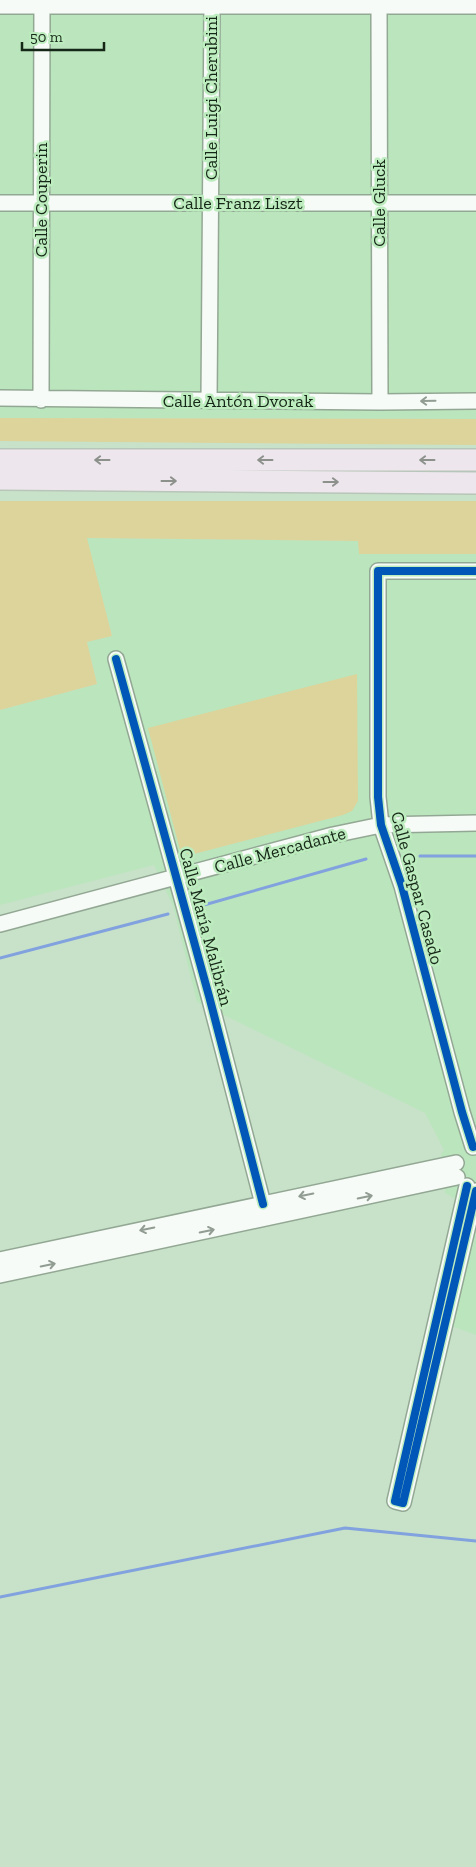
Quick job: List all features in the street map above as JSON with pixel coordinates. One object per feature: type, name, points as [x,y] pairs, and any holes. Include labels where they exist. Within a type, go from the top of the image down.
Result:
[{"type":"highway","points":[[0,460],[476,460]]},
{"type":"highway","points":[[0,479],[476,483]]},
{"type":"highway","points":[[0,488],[32,480]]},
{"type":"street","points":[[0,6],[42,3],[476,6]]},
{"type":"street","name":"Calle Couperin","points":[[41,400],[42,3]]},
{"type":"street","name":"Calle Luigi Cherubini","points":[[209,401],[212,5]]},
{"type":"street","name":"Calle Gluck","points":[[380,5],[380,402]]},
{"type":"street","name":"Calle Franz Liszt","points":[[0,203],[476,203]]},
{"type":"street","name":"Calle Antón Dvorak","points":[[0,398],[41,400],[476,401]]},
{"type":"street","name":"Calle Gaspar Casado","points":[[474,1147],[462,1112],[402,886],[381,825],[378,797],[378,571],[476,571]]},
{"type":"street","name":"Calle María Malibrán","points":[[116,659],[177,878],[263,1204]]},
{"type":"street","name":"Calle Mercadante","points":[[0,924],[333,835],[381,825],[476,823]]},
{"type":"street","points":[[466,1181],[394,1501],[403,1504],[466,1181],[457,1158],[464,1150],[474,1147]]},
{"type":"street","points":[[0,1260],[263,1204],[466,1181]]},
{"type":"street","points":[[0,1275],[466,1181]]},
{"type":"shaded area","points":[[0,0],[476,0],[476,419],[0,418]]},
{"type":"shaded area","points":[[0,418],[476,419],[476,445],[0,441]]},
{"type":"shaded area","points":[[0,501],[476,501],[476,554],[359,554],[358,541],[87,538],[112,636],[87,642],[97,684],[0,710]]},
{"type":"shaded area","points":[[86,538],[359,541],[359,554],[476,554],[476,1335],[441,1322],[463,1203],[445,1193],[441,1154],[444,1150],[425,1113],[197,1002],[173,906],[154,865],[0,905],[0,710],[97,684],[87,642],[112,635]]},
{"type":"shaded area","points":[[357,674],[358,801],[352,811],[343,815],[190,855],[180,850],[148,728]]},
{"type":"waterway","points":[[420,856],[476,856]]},
{"type":"waterway","points":[[204,905],[366,859]]},
{"type":"waterway","points":[[0,958],[168,914]]},
{"type":"waterway","points":[[0,1597],[345,1528],[476,1541]]},
{"type":"cycle path","points":[[473,1147],[402,886],[381,825],[378,797],[378,571],[476,571]]},
{"type":"cycle path","points":[[116,659],[209,996],[263,1204]]},
{"type":"cycle path","points":[[467,1186],[395,1501],[403,1503],[476,1191]]}]
